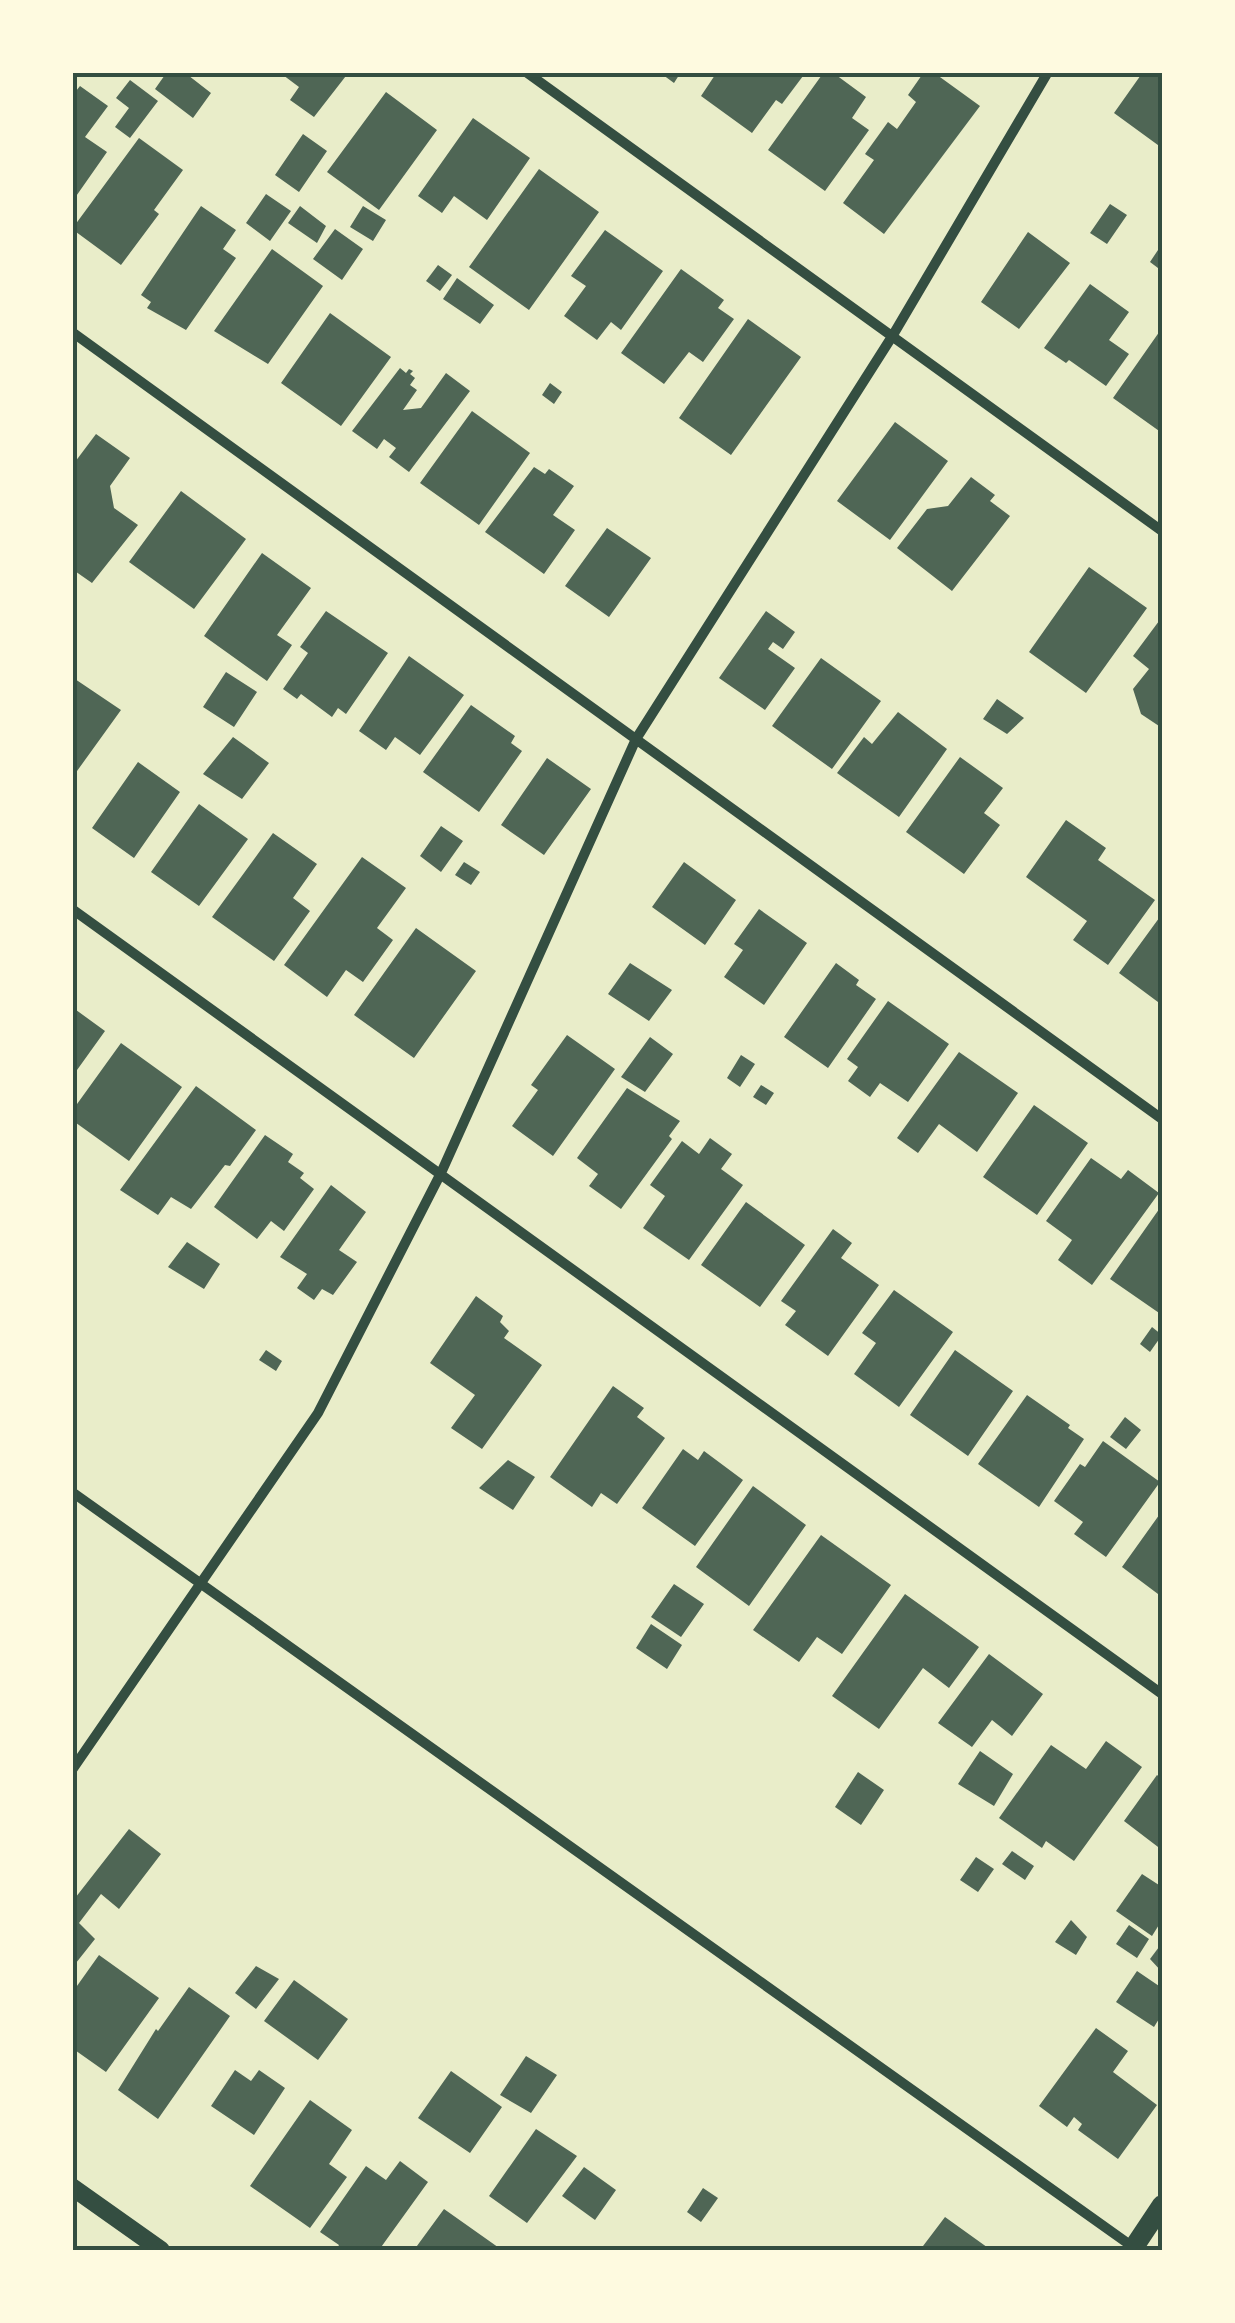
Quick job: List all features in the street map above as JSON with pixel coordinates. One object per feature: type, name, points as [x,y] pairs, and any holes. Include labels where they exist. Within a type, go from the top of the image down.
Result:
[{"type":"main road","points":[[1133,2249],[1162,2206]]},
{"type":"street","points":[[526,72],[1162,531]]},
{"type":"street","points":[[72,1770],[318,1414],[440,1173],[636,739],[893,335],[1048,72]]},
{"type":"street","points":[[72,332],[1162,1119]]},
{"type":"street","points":[[72,908],[1162,1694]]},
{"type":"street","points":[[72,1492],[1133,2249]]},
{"type":"street","points":[[72,2187],[161,2250]]},
{"type":"building","points":[[167,72],[184,72],[211,93],[193,118],[155,89]]},
{"type":"building","points":[[279,72],[349,72],[314,117],[290,100],[299,87]]},
{"type":"building","points":[[659,72],[681,72],[674,83]]},
{"type":"building","points":[[717,72],[806,72],[782,104],[776,100],[752,133],[701,96]]},
{"type":"building","points":[[824,72],[832,72],[866,97],[852,118],[869,130],[825,191],[768,150]]},
{"type":"building","points":[[924,72],[933,72],[980,106],[884,234],[843,203],[874,160],[865,154],[888,122],[897,129],[916,102],[908,95]]},
{"type":"building","points":[[1143,72],[1162,72],[1162,148],[1114,113]]},
{"type":"building","points":[[130,80],[158,101],[130,138],[115,127],[129,108],[116,98]]},
{"type":"building","points":[[80,86],[108,106],[85,137],[107,152],[72,202],[72,96]]},
{"type":"building","points":[[386,92],[437,130],[379,210],[327,172]]},
{"type":"building","points":[[473,118],[530,158],[487,220],[454,196],[442,213],[418,196]]},
{"type":"building","points":[[303,134],[327,151],[299,192],[275,175]]},
{"type":"building","points":[[139,138],[183,170],[154,210],[159,214],[121,265],[72,229]]},
{"type":"building","points":[[539,169],[599,212],[529,310],[469,267]]},
{"type":"building","points":[[266,194],[291,211],[270,241],[246,223]]},
{"type":"building","points":[[1110,204],[1127,215],[1107,244],[1090,233]]},
{"type":"building","points":[[201,206],[236,230],[223,249],[236,258],[186,330],[147,308],[151,302],[141,295]]},
{"type":"building","points":[[300,206],[326,226],[317,243],[288,223]]},
{"type":"building","points":[[363,206],[386,220],[373,241],[350,227]]},
{"type":"building","points":[[335,229],[363,249],[342,280],[313,259]]},
{"type":"building","points":[[605,230],[663,271],[621,330],[611,322],[597,340],[564,316],[586,286],[571,276]]},
{"type":"building","points":[[1028,232],[1070,263],[1019,329],[981,302]]},
{"type":"building","points":[[1162,244],[1162,271],[1150,262]]},
{"type":"building","points":[[272,249],[323,286],[268,364],[214,331]]},
{"type":"building","points":[[438,265],[452,275],[440,291],[426,281]]},
{"type":"building","points":[[681,269],[724,300],[718,308],[734,319],[703,362],[689,352],[664,384],[621,353]]},
{"type":"building","points":[[457,278],[494,305],[480,324],[443,299]]},
{"type":"building","points":[[1090,284],[1129,312],[1109,340],[1129,354],[1106,386],[1044,348]]},
{"type":"building","points":[[330,313],[391,357],[341,426],[281,383]]},
{"type":"building","points":[[748,319],[801,357],[731,455],[679,418]]},
{"type":"building","points":[[1162,328],[1162,433],[1113,398]]},
{"type":"building","points":[[400,368],[406,373],[409,369],[413,371],[410,374],[415,378],[410,385],[417,390],[403,410],[421,408],[446,373],[470,391],[409,472],[389,457],[396,448],[384,439],[377,449],[352,431]]},
{"type":"building","points":[[550,383],[562,392],[554,404],[542,395]]},
{"type":"building","points":[[472,411],[530,453],[479,525],[420,483]]},
{"type":"building","points":[[895,422],[948,461],[890,540],[837,501]]},
{"type":"building","points":[[96,434],[130,458],[110,486],[114,508],[138,525],[92,583],[72,569],[72,466]]},
{"type":"building","points":[[534,467],[545,474],[549,469],[574,486],[553,515],[575,530],[544,574],[485,532]]},
{"type":"building","points":[[971,477],[995,495],[990,501],[1010,516],[952,591],[897,548],[927,509],[948,506]]},
{"type":"building","points":[[181,491],[246,539],[194,609],[129,562]]},
{"type":"building","points":[[607,528],[651,558],[609,617],[565,586]]},
{"type":"building","points":[[262,553],[311,588],[277,635],[292,645],[267,681],[204,636]]},
{"type":"building","points":[[1089,567],[1147,608],[1086,693],[1029,652]]},
{"type":"building","points":[[326,611],[388,653],[346,714],[338,708],[332,717],[301,694],[297,699],[283,689],[308,653],[300,647]]},
{"type":"building","points":[[766,611],[795,632],[783,649],[773,642],[768,649],[795,668],[765,710],[719,678]]},
{"type":"building","points":[[1162,617],[1162,728],[1141,714],[1133,689],[1149,669],[1133,656]]},
{"type":"building","points":[[409,656],[464,695],[420,755],[395,737],[386,750],[359,731]]},
{"type":"building","points":[[821,658],[881,701],[832,769],[772,726]]},
{"type":"building","points":[[226,672],[257,692],[234,727],[203,707]]},
{"type":"building","points":[[72,677],[121,710],[72,778]]},
{"type":"building","points":[[997,699],[1024,718],[1007,734],[983,719]]},
{"type":"building","points":[[471,705],[515,736],[511,743],[522,751],[479,812],[423,772]]},
{"type":"building","points":[[898,712],[947,749],[899,817],[837,773],[864,737],[872,744]]},
{"type":"building","points":[[233,737],[269,763],[242,799],[203,774]]},
{"type":"building","points":[[960,757],[1003,788],[984,813],[1000,825],[964,874],[906,832]]},
{"type":"building","points":[[547,758],[591,789],[544,855],[501,825]]},
{"type":"building","points":[[138,762],[180,792],[134,858],[92,828]]},
{"type":"building","points":[[199,804],[248,839],[199,906],[151,872]]},
{"type":"building","points":[[1066,820],[1106,848],[1098,860],[1155,900],[1108,965],[1073,940],[1087,921],[1026,877]]},
{"type":"building","points":[[441,826],[463,841],[441,872],[420,856]]},
{"type":"building","points":[[273,833],[317,864],[293,898],[310,911],[274,961],[212,917]]},
{"type":"building","points":[[362,857],[406,888],[377,928],[393,940],[363,982],[346,970],[327,997],[284,965]]},
{"type":"building","points":[[464,862],[480,872],[471,885],[455,875]]},
{"type":"building","points":[[684,862],[736,900],[705,945],[652,907]]},
{"type":"building","points":[[759,909],[807,943],[764,1005],[724,977],[743,950],[734,944]]},
{"type":"building","points":[[1162,914],[1162,1005],[1119,973]]},
{"type":"building","points":[[416,928],[476,971],[414,1058],[354,1015]]},
{"type":"building","points":[[630,963],[672,990],[649,1021],[608,994]]},
{"type":"building","points":[[836,963],[876,999],[828,1068],[784,1037]]},
{"type":"building","points":[[888,1001],[949,1044],[908,1102],[880,1083],[870,1097],[848,1081],[858,1067],[847,1059]]},
{"type":"building","points":[[72,1007],[105,1031],[72,1077]]},
{"type":"building","points":[[567,1035],[615,1069],[553,1156],[512,1126],[538,1090],[531,1085]]},
{"type":"building","points":[[650,1037],[673,1054],[645,1092],[621,1077]]},
{"type":"building","points":[[121,1043],[182,1087],[129,1161],[72,1120],[72,1111]]},
{"type":"building","points":[[959,1052],[1018,1093],[977,1152],[939,1124],[918,1153],[897,1138]]},
{"type":"building","points":[[741,1055],[755,1064],[740,1087],[727,1078]]},
{"type":"building","points":[[761,1085],[774,1093],[766,1105],[753,1097]]},
{"type":"building","points":[[196,1086],[256,1130],[191,1209],[171,1197],[158,1215],[120,1190]]},
{"type":"building","points":[[627,1088],[680,1121],[669,1136],[672,1139],[621,1209],[589,1186],[598,1174],[577,1158]]},
{"type":"building","points":[[1034,1105],[1088,1143],[1037,1215],[983,1177]]},
{"type":"building","points":[[265,1135],[293,1154],[288,1162],[304,1173],[300,1178],[314,1189],[284,1231],[271,1221],[257,1239],[214,1207]]},
{"type":"building","points":[[710,1138],[732,1154],[721,1169],[743,1185],[689,1260],[643,1228],[665,1196],[650,1185],[682,1141],[699,1154]]},
{"type":"building","points":[[1091,1158],[1121,1179],[1128,1170],[1159,1193],[1092,1285],[1058,1260],[1072,1240],[1046,1221]]},
{"type":"building","points":[[331,1185],[366,1212],[339,1250],[357,1262],[333,1295],[322,1289],[314,1300],[297,1288],[307,1274],[280,1257]]},
{"type":"building","points":[[746,1202],[805,1245],[760,1307],[701,1265]]},
{"type":"building","points":[[1162,1205],[1162,1315],[1110,1279]]},
{"type":"building","points":[[833,1229],[852,1243],[841,1258],[879,1285],[828,1356],[785,1325],[796,1311],[781,1301]]},
{"type":"building","points":[[187,1242],[220,1264],[204,1289],[168,1267]]},
{"type":"building","points":[[894,1290],[953,1332],[899,1407],[854,1374],[876,1343],[862,1333]]},
{"type":"building","points":[[476,1296],[503,1316],[500,1322],[509,1331],[504,1338],[542,1365],[482,1449],[451,1428],[475,1395],[430,1363]]},
{"type":"building","points":[[1152,1327],[1162,1335],[1150,1352],[1140,1344]]},
{"type":"building","points":[[266,1350],[282,1361],[276,1371],[259,1360]]},
{"type":"building","points":[[955,1350],[1013,1391],[968,1456],[910,1415]]},
{"type":"building","points":[[613,1386],[644,1408],[637,1417],[665,1438],[617,1504],[601,1493],[592,1507],[550,1477]]},
{"type":"building","points":[[1027,1395],[1084,1439],[1039,1507],[978,1464]]},
{"type":"building","points":[[1125,1417],[1141,1430],[1126,1449],[1110,1437]]},
{"type":"building","points":[[1103,1441],[1160,1482],[1106,1557],[1074,1534],[1083,1522],[1054,1501],[1080,1464],[1085,1467]]},
{"type":"building","points":[[683,1449],[698,1460],[704,1451],[743,1480],[695,1546],[642,1508]]},
{"type":"building","points":[[508,1460],[535,1477],[513,1510],[479,1488]]},
{"type":"building","points":[[753,1486],[806,1525],[749,1606],[696,1567]]},
{"type":"building","points":[[1162,1511],[1162,1597],[1122,1567]]},
{"type":"building","points":[[821,1535],[891,1585],[842,1654],[817,1637],[799,1662],[753,1630]]},
{"type":"building","points":[[674,1584],[704,1604],[681,1637],[651,1617]]},
{"type":"building","points":[[905,1594],[979,1647],[949,1688],[923,1668],[879,1729],[832,1696]]},
{"type":"building","points":[[651,1624],[682,1645],[667,1669],[636,1648]]},
{"type":"building","points":[[989,1654],[1043,1694],[1012,1736],[992,1720],[972,1747],[938,1723]]},
{"type":"building","points":[[1106,1741],[1142,1767],[1074,1861],[1046,1841],[1042,1848],[999,1818],[1051,1745],[1086,1769]]},
{"type":"building","points":[[980,1751],[1013,1774],[994,1806],[958,1784]]},
{"type":"building","points":[[858,1772],[884,1790],[861,1825],[835,1807]]},
{"type":"building","points":[[1157,1775],[1162,1779],[1162,1850],[1124,1821]]},
{"type":"building","points":[[129,1829],[161,1854],[119,1909],[101,1894],[79,1923],[95,1939],[72,1968],[72,1902]]},
{"type":"building","points":[[1012,1851],[1034,1866],[1025,1880],[1002,1864]]},
{"type":"building","points":[[976,1857],[994,1869],[978,1892],[960,1880]]},
{"type":"building","points":[[1142,1874],[1162,1887],[1162,1920],[1152,1936],[1116,1911]]},
{"type":"building","points":[[1071,1920],[1087,1937],[1076,1955],[1055,1942]]},
{"type":"building","points":[[1129,1925],[1149,1939],[1137,1958],[1116,1944]]},
{"type":"building","points":[[1162,1943],[1162,1972],[1150,1959]]},
{"type":"building","points":[[99,1955],[159,1998],[106,2072],[72,2048],[72,1993]]},
{"type":"building","points":[[256,1966],[279,1979],[256,2009],[235,1993]]},
{"type":"building","points":[[1137,1971],[1162,1988],[1162,2014],[1154,2027],[1116,2002]]},
{"type":"building","points":[[294,1980],[348,2019],[318,2060],[264,2021]]},
{"type":"building","points":[[189,1987],[230,2016],[158,2119],[118,2090],[156,2029]]},
{"type":"building","points":[[1096,2028],[1128,2051],[1113,2072],[1157,2105],[1118,2159],[1078,2130],[1082,2124],[1074,2117],[1067,2127],[1039,2106]]},
{"type":"building","points":[[526,2056],[557,2075],[531,2113],[500,2095]]},
{"type":"building","points":[[235,2070],[251,2081],[259,2070],[285,2088],[254,2135],[211,2106]]},
{"type":"building","points":[[451,2071],[502,2107],[470,2153],[418,2118]]},
{"type":"building","points":[[310,2100],[352,2130],[329,2164],[347,2177],[310,2228],[250,2186]]},
{"type":"building","points":[[536,2129],[577,2156],[527,2223],[489,2196]]},
{"type":"building","points":[[400,2161],[428,2182],[379,2250],[336,2250],[339,2245],[320,2232],[366,2166],[386,2180]]},
{"type":"building","points":[[584,2167],[616,2190],[595,2220],[562,2196]]},
{"type":"building","points":[[703,2188],[718,2198],[701,2222],[687,2212]]},
{"type":"building","points":[[444,2209],[502,2250],[414,2250]]},
{"type":"building","points":[[945,2217],[991,2250],[920,2250]]}]
